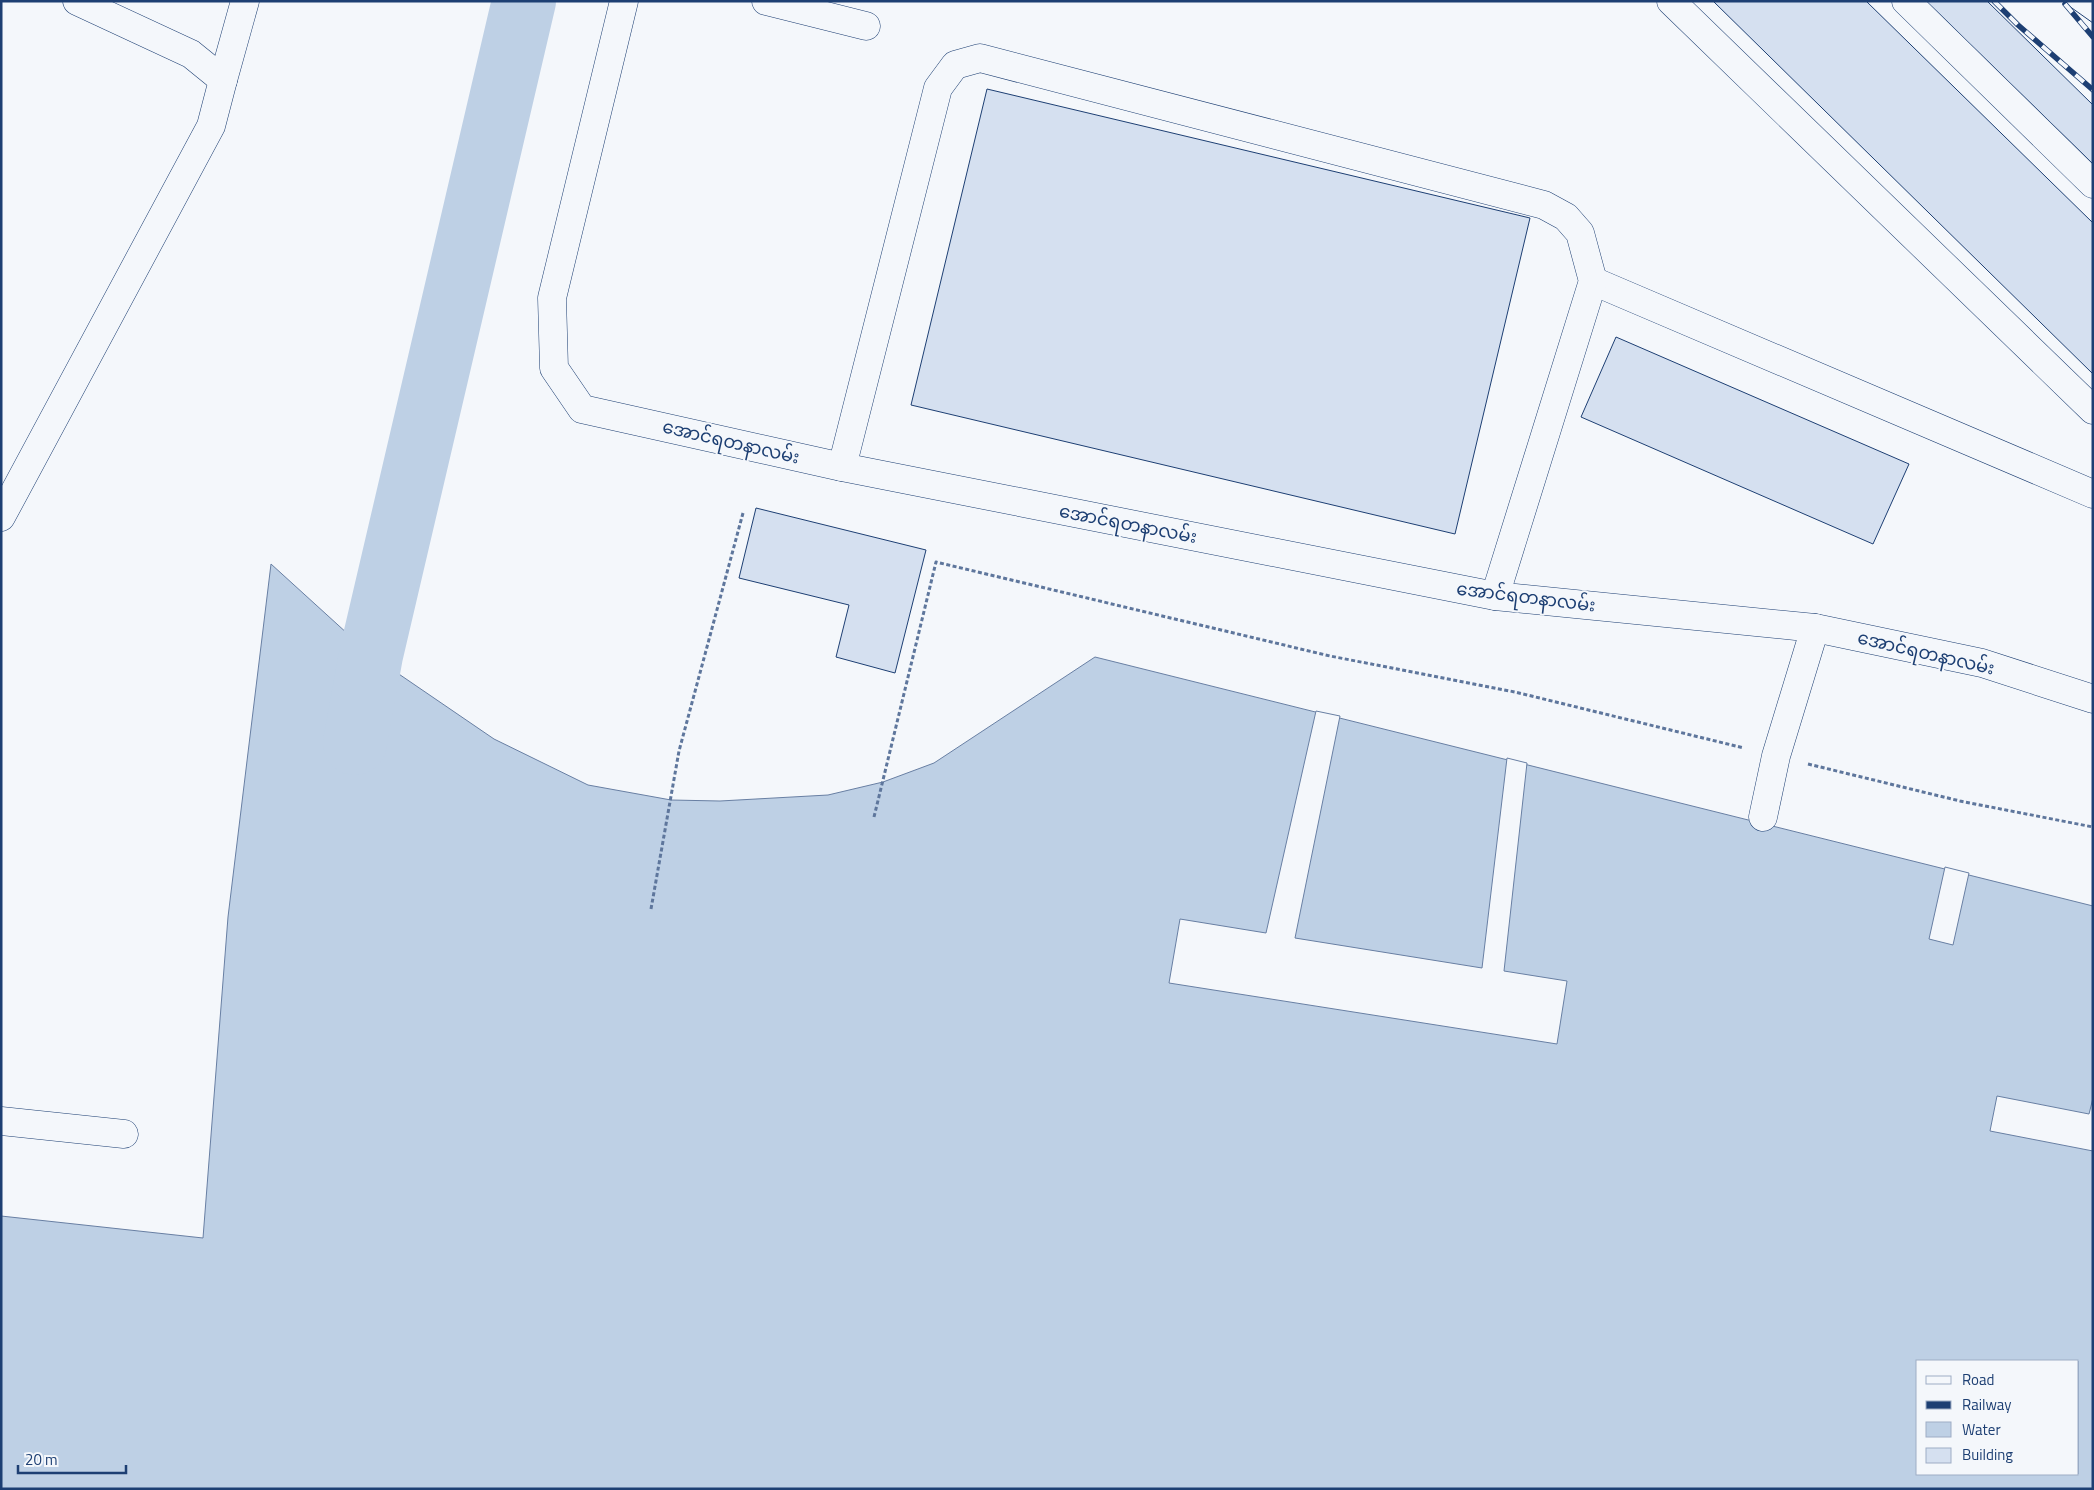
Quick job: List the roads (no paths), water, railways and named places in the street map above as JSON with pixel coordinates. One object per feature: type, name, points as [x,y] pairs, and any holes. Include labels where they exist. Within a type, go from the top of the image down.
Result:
[{"type":"street","points":[[77,1],[191,54],[223,80]]},
{"type":"street","points":[[1,517],[211,126],[244,1]]},
{"type":"street","name":"အောင်ရတနာလမ်း","points":[[624,1],[552,298],[554,368],[582,409],[842,467],[1494,596],[1815,628],[1982,663],[2093,699]]},
{"type":"street","points":[[766,1],[866,26]]},
{"type":"street","points":[[1671,1],[2093,410]]},
{"type":"street","points":[[1906,1],[2093,184]]},
{"type":"street","points":[[842,467],[938,88],[955,65],[980,58],[1544,205],[1566,217],[1580,233],[1593,281],[1494,596]]},
{"type":"street","points":[[1593,281],[2093,494]]},
{"type":"street","points":[[1763,817],[1776,756],[1815,628]]},
{"type":"street","points":[[1,1121],[124,1134]]},
{"type":"water","points":[[271,564],[371,655],[494,739],[588,785],[671,800],[720,801],[828,795],[883,782],[934,763],[1095,657],[2093,906],[2093,1489],[1,1489],[1,1216],[203,1238],[228,917]]},
{"type":"waterway","points":[[355,743],[371,655],[524,1]]},
{"type":"tram line","points":[[2062,1],[2093,23]]},
{"type":"railway","points":[[1994,1],[2018,25],[2093,90]]},
{"type":"railway","points":[[2065,4],[2093,37]]}]
